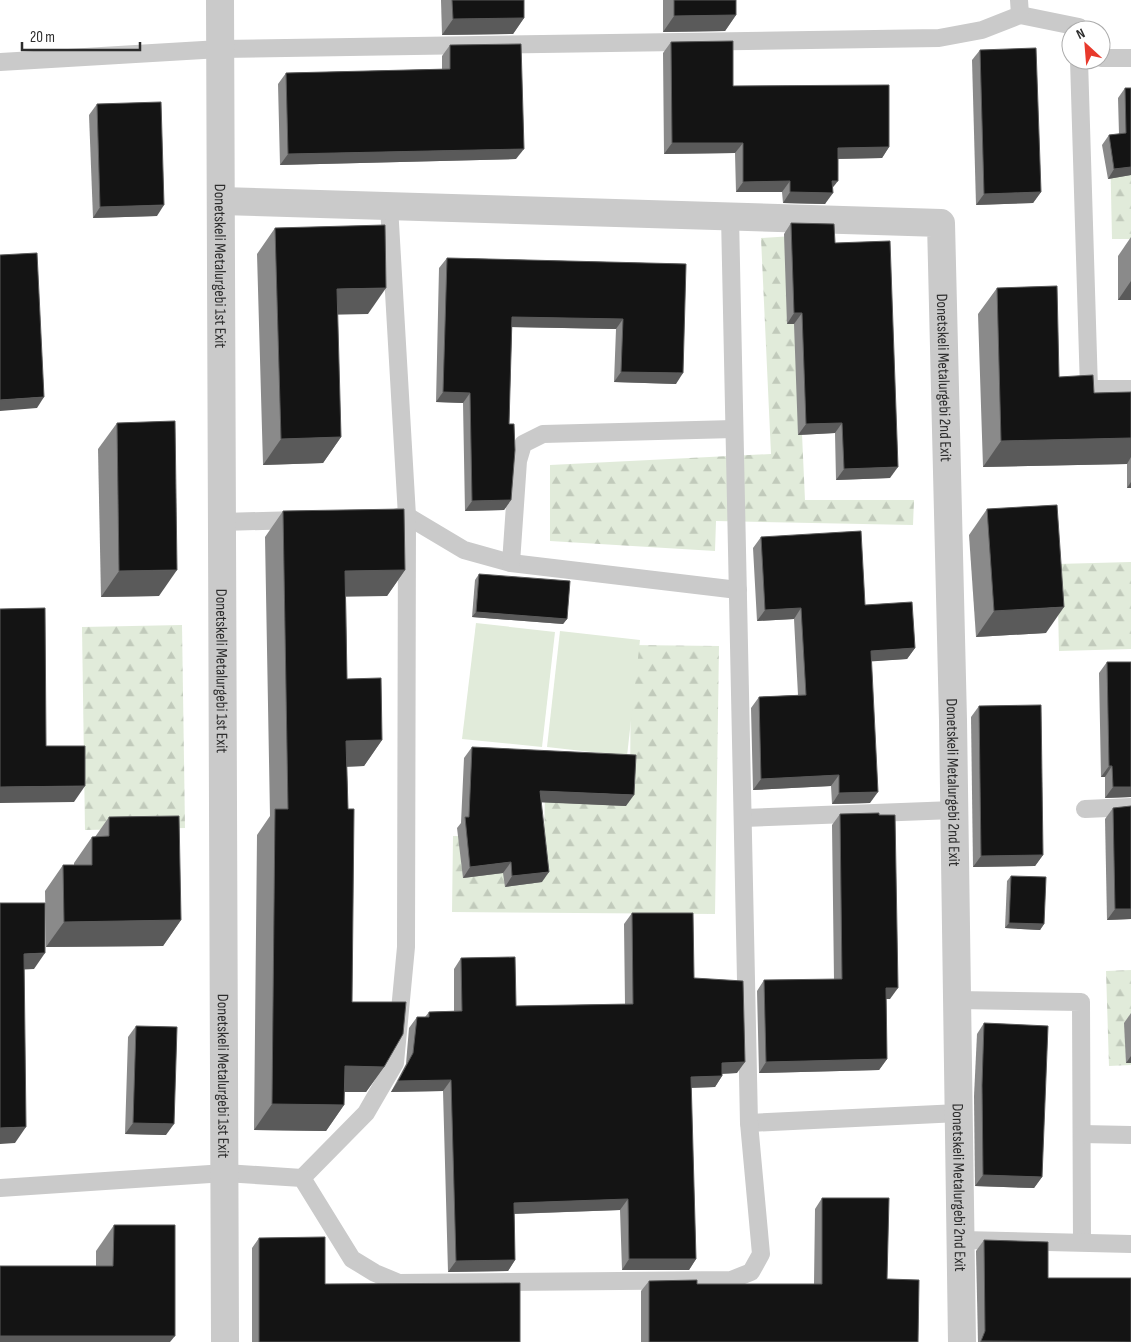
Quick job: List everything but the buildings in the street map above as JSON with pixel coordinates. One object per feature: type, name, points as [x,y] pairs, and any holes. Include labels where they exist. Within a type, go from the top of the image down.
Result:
[{"type":"street","name":"Donetskeli Metalurgebi 1st Exit","points":[[220,0],[225,1342]]},
{"type":"street","points":[[221,201],[730,216]]},
{"type":"street","name":"Donetskeli Metalurgebi 2nd Exit","points":[[730,216],[941,223],[954,810],[962,1342]]},
{"type":"lane","points":[[0,62],[220,49],[939,38],[982,30],[1020,8],[1061,21]]},
{"type":"lane","points":[[1111,58],[1131,58]]},
{"type":"lane","points":[[1079,70],[1089,389],[1131,389]]},
{"type":"lane","points":[[0,1188],[224,1173],[302,1178],[366,1113],[395,1063],[406,947],[407,516],[389,206]]},
{"type":"lane","points":[[302,1178],[352,1259],[375,1273],[399,1282],[731,1280],[751,1272],[761,1254],[749,1123],[730,216]]},
{"type":"lane","points":[[511,563],[518,461],[523,444],[543,434],[734,429]]},
{"type":"lane","points":[[378,517],[407,516],[464,550],[511,563],[738,590]]},
{"type":"lane","points":[[222,522],[320,519]]},
{"type":"lane","points":[[1085,809],[1131,807]]},
{"type":"lane","points":[[743,818],[954,810]]},
{"type":"lane","points":[[957,1000],[1081,1002],[1082,1242]]},
{"type":"lane","points":[[749,1123],[959,1113]]},
{"type":"lane","points":[[1082,1134],[1131,1135]]},
{"type":"lane","points":[[961,1240],[1131,1244]]},
{"type":"green space","points":[[1110,145],[1131,145],[1131,239],[1112,239]]},
{"type":"green space","points":[[793,236],[805,500],[914,500],[913,525],[716,521],[715,551],[550,541],[550,465],[771,454],[761,238]]},
{"type":"green space","points":[[1131,562],[1131,649],[1059,651],[1057,564]]},
{"type":"green space","points":[[476,623],[555,632],[542,747],[462,739]]},
{"type":"green space","points":[[182,625],[185,828],[85,830],[82,627]]},
{"type":"green space","points":[[560,631],[640,640],[627,756],[547,747]]},
{"type":"green space","points":[[631,645],[719,646],[715,914],[452,912],[453,836],[544,837],[545,795],[630,796]]},
{"type":"green space","points":[[1131,970],[1131,1065],[1109,1066],[1106,971]]}]
